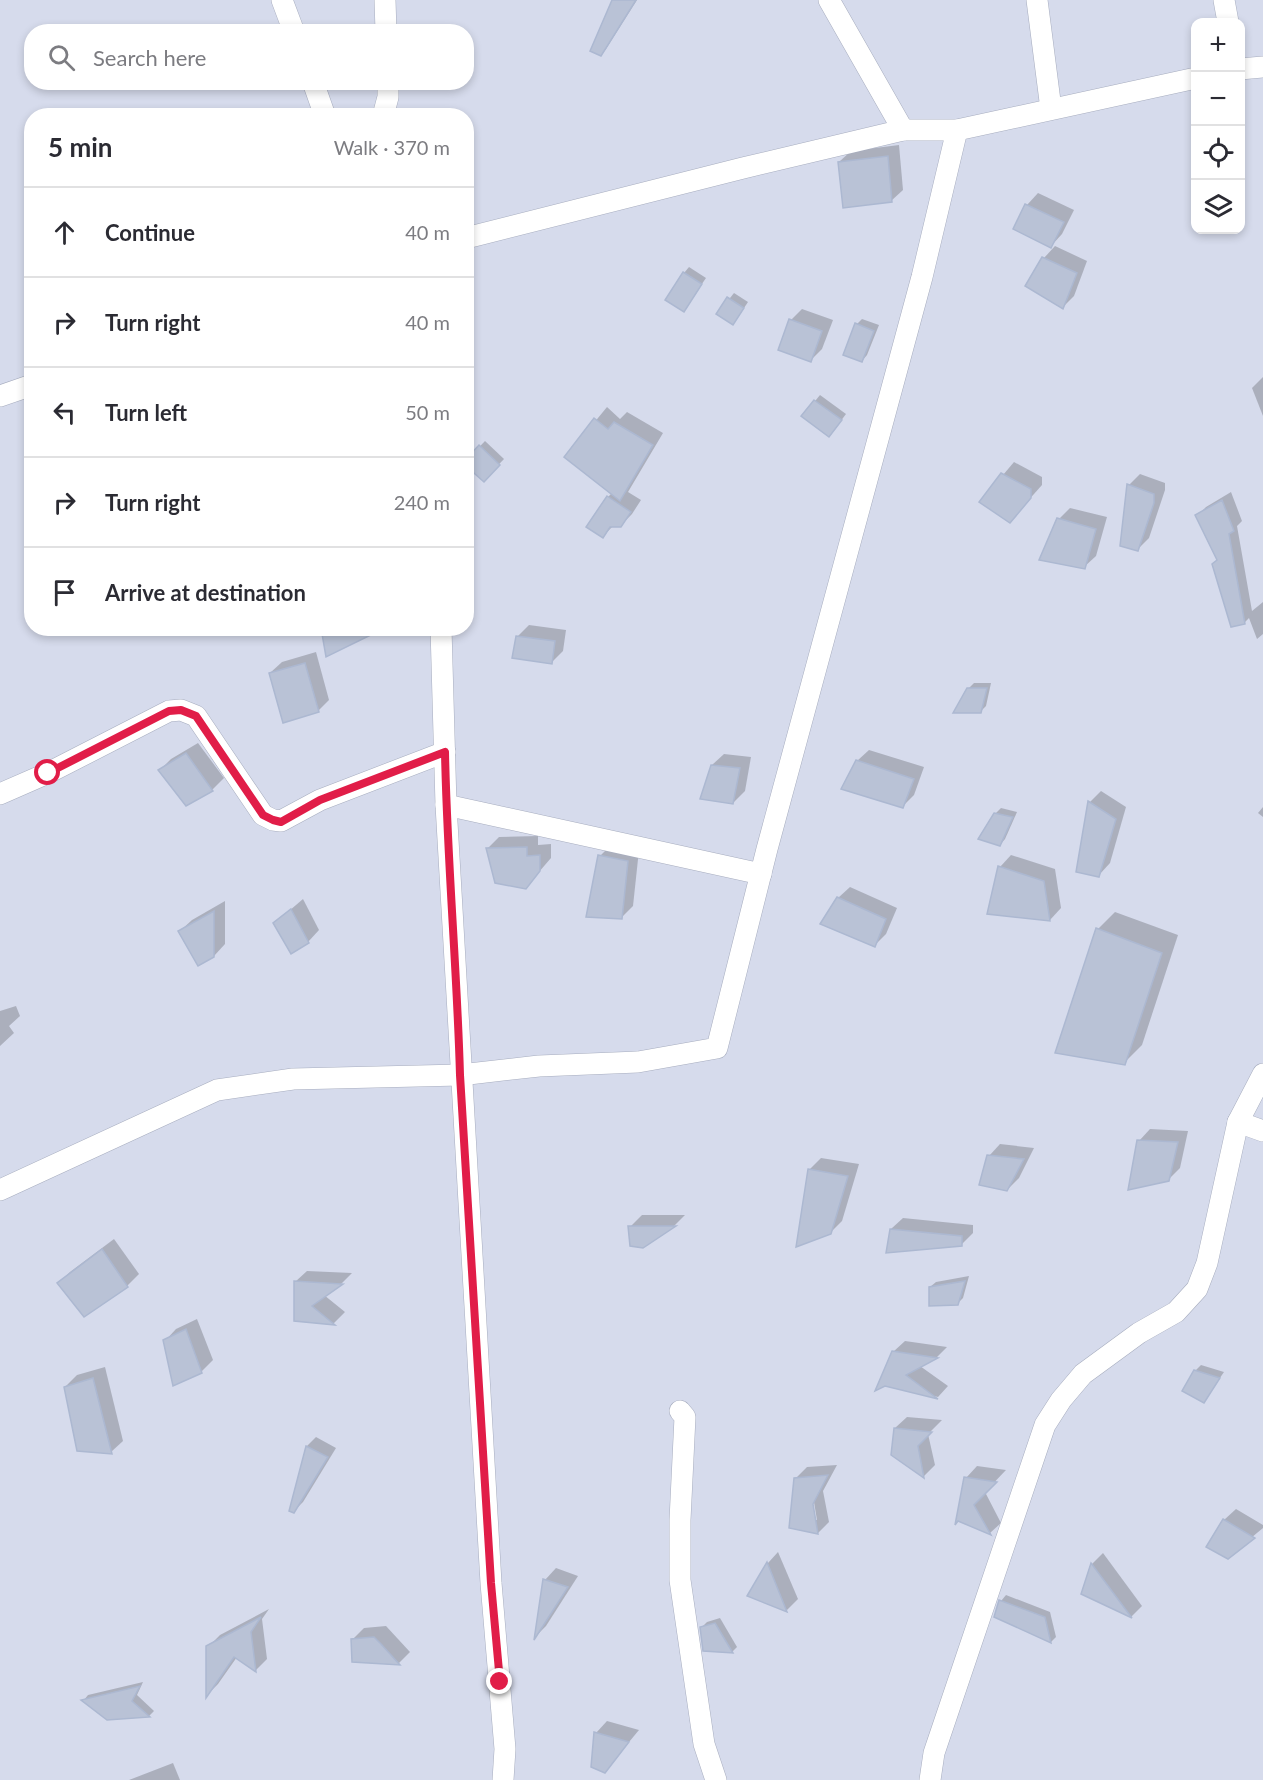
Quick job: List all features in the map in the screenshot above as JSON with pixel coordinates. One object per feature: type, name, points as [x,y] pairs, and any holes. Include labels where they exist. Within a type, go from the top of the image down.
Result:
[{"type":"street","points":[[282,0],[291,24]]},
{"type":"street","points":[[386,0],[386,24]]},
{"type":"street","points":[[829,0],[903,130]]},
{"type":"street","points":[[1037,0],[1050,109]]},
{"type":"street","points":[[1224,0],[1227,18]]},
{"type":"street","points":[[1245,69],[1263,67]]},
{"type":"street","points":[[474,236],[731,170],[903,130],[957,130],[1191,79]]},
{"type":"street","points":[[316,90],[323,108]]},
{"type":"street","points":[[385,108],[388,90]]},
{"type":"street","points":[[0,1190],[148,1124],[217,1090],[293,1079],[460,1075],[539,1066],[638,1062],[717,1048],[761,874],[922,277],[957,130]]},
{"type":"street","points":[[0,396],[24,388]]},
{"type":"street","points":[[441,636],[446,805],[458,990],[460,1075],[491,1583],[505,1749],[503,1780]]},
{"type":"street","points":[[0,794],[48,773],[169,711],[181,710],[196,716],[263,815],[281,822],[320,800],[445,752]]},
{"type":"street","points":[[446,805],[761,874]]},
{"type":"street","points":[[930,1780],[934,1752],[1045,1425],[1061,1400],[1083,1374],[1139,1333],[1176,1312],[1197,1289],[1208,1263],[1238,1122],[1263,1074]]},
{"type":"street","points":[[1238,1122],[1263,1131]]},
{"type":"street","points":[[680,1411],[685,1417],[680,1520],[680,1580],[704,1744],[716,1780]]},
{"type":"shaded area","points":[[0,0],[1263,0],[1263,1780],[0,1780]]},
{"type":"building","points":[[612,0],[636,0],[601,56],[590,51]]},
{"type":"building","points":[[888,156],[892,202],[843,208],[838,162]]},
{"type":"building","points":[[1025,204],[1064,222],[1051,248],[1013,229]]},
{"type":"building","points":[[1042,257],[1077,273],[1063,309],[1025,286]]},
{"type":"building","points":[[683,272],[702,284],[684,312],[665,300]]},
{"type":"building","points":[[727,297],[744,308],[733,325],[716,314]]},
{"type":"building","points":[[789,319],[822,331],[811,362],[778,350]]},
{"type":"building","points":[[855,323],[874,331],[862,362],[843,355]]},
{"type":"building","points":[[814,400],[842,420],[829,437],[801,416]]},
{"type":"building","points":[[594,418],[608,429],[614,422],[653,445],[620,501],[564,457]]},
{"type":"building","points":[[479,445],[500,465],[484,482],[474,473],[474,450]]},
{"type":"building","points":[[1001,473],[1031,489],[1031,498],[1010,523],[979,502]]},
{"type":"building","points":[[1127,484],[1154,494],[1154,503],[1138,551],[1120,546]]},
{"type":"building","points":[[607,496],[631,512],[621,527],[610,527],[603,538],[586,527]]},
{"type":"building","points":[[1222,500],[1234,531],[1229,534],[1245,624],[1231,627],[1212,564],[1217,560],[1195,515]]},
{"type":"building","points":[[1057,518],[1096,529],[1085,569],[1039,560]]},
{"type":"building","points":[[322,636],[369,636],[326,657]]},
{"type":"building","points":[[516,636],[555,641],[552,664],[512,658]]},
{"type":"building","points":[[305,663],[319,712],[283,723],[269,673]]},
{"type":"building","points":[[967,688],[987,688],[981,713],[953,713]]},
{"type":"building","points":[[186,753],[213,791],[186,806],[158,770]]},
{"type":"building","points":[[856,760],[914,779],[903,808],[841,789]]},
{"type":"building","points":[[711,765],[740,768],[733,804],[700,799]]},
{"type":"building","points":[[1088,801],[1116,819],[1099,877],[1076,872]]},
{"type":"building","points":[[994,813],[1013,817],[1000,846],[978,839]]},
{"type":"building","points":[[527,847],[527,856],[540,855],[540,871],[526,889],[495,883],[486,848]]},
{"type":"building","points":[[598,855],[628,861],[622,919],[586,917]]},
{"type":"building","points":[[998,866],[1044,881],[1050,921],[987,914]]},
{"type":"building","points":[[837,897],[886,919],[875,947],[820,924]]},
{"type":"building","points":[[291,909],[309,943],[291,954],[273,923]]},
{"type":"building","points":[[214,911],[214,957],[198,966],[178,931]]},
{"type":"building","points":[[1096,928],[1162,953],[1125,1065],[1055,1053]]},
{"type":"building","points":[[1137,1140],[1178,1142],[1169,1181],[1128,1190]]},
{"type":"building","points":[[987,1155],[1024,1159],[1007,1191],[979,1185]]},
{"type":"building","points":[[808,1169],[848,1176],[831,1234],[796,1247]]},
{"type":"building","points":[[628,1226],[676,1226],[643,1248],[630,1246]]},
{"type":"building","points":[[890,1229],[962,1236],[962,1246],[886,1253]]},
{"type":"building","points":[[102,1249],[128,1287],[84,1317],[57,1283]]},
{"type":"building","points":[[294,1281],[343,1284],[312,1306],[335,1325],[294,1321]]},
{"type":"building","points":[[965,1281],[958,1305],[929,1306],[929,1287]]},
{"type":"building","points":[[186,1329],[202,1373],[173,1386],[163,1340]]},
{"type":"building","points":[[892,1351],[938,1358],[906,1375],[938,1399],[885,1386],[875,1391]]},
{"type":"building","points":[[1194,1370],[1220,1378],[1204,1403],[1182,1391]]},
{"type":"building","points":[[93,1378],[112,1454],[77,1451],[64,1387]]},
{"type":"building","points":[[894,1428],[932,1432],[918,1446],[924,1478],[891,1455]]},
{"type":"building","points":[[306,1446],[328,1457],[294,1513],[289,1511]]},
{"type":"building","points":[[828,1475],[813,1504],[818,1534],[789,1528],[794,1478]]},
{"type":"building","points":[[964,1477],[997,1482],[974,1505],[991,1535],[958,1521],[955,1525]]},
{"type":"building","points":[[1223,1519],[1255,1538],[1228,1559],[1206,1547]]},
{"type":"building","points":[[767,1562],[787,1612],[747,1596]]},
{"type":"building","points":[[1091,1563],[1132,1618],[1081,1594]]},
{"type":"building","points":[[543,1579],[568,1587],[534,1640]]},
{"type":"building","points":[[999,1600],[1045,1617],[1051,1643],[994,1617]]},
{"type":"building","points":[[261,1617],[251,1632],[256,1672],[234,1657],[206,1698],[206,1646]]},
{"type":"building","points":[[715,1623],[733,1653],[703,1651],[700,1627]]},
{"type":"building","points":[[374,1637],[400,1665],[352,1662],[351,1639]]},
{"type":"building","points":[[140,1686],[132,1701],[150,1717],[107,1720],[81,1700]]},
{"type":"building","points":[[594,1732],[629,1742],[605,1773],[591,1767]]},
{"type":"route","points":[[48,773],[169,711],[181,710],[196,716],[263,815],[281,822],[320,800],[445,752],[446,805],[458,990],[460,1075],[491,1583],[500,1682]]}]
